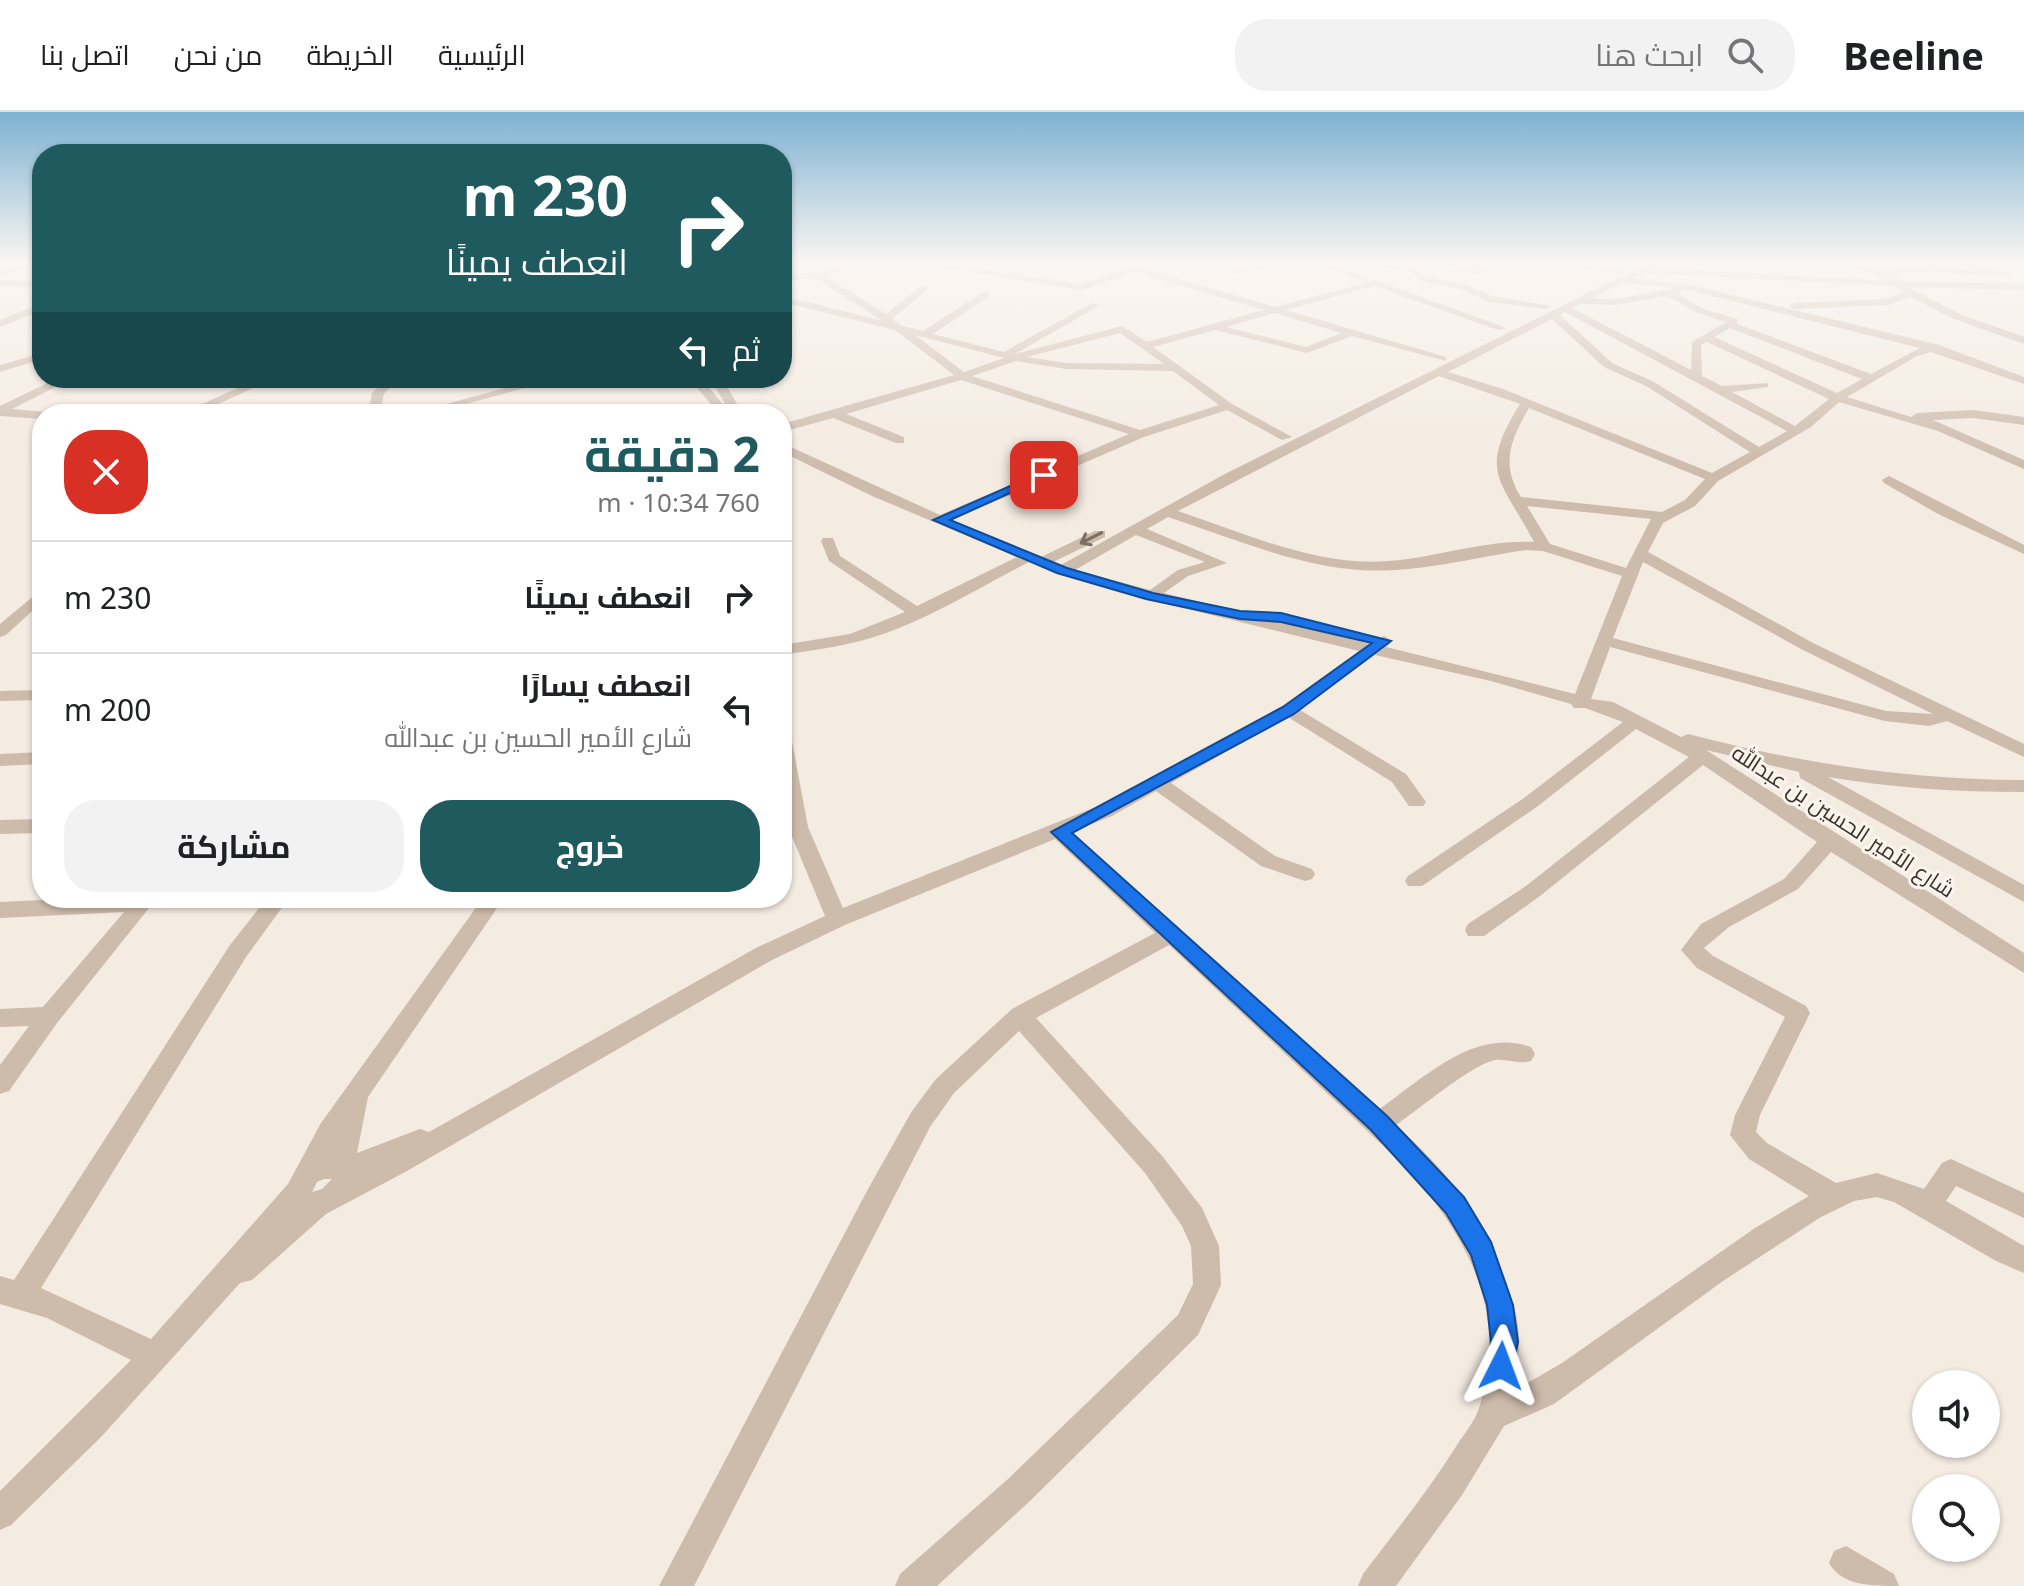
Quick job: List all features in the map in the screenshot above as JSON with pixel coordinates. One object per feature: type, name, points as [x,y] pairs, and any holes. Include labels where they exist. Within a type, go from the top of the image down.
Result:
[{"type":"street","points":[[903,333],[964,377],[1140,434]]},
{"type":"street","points":[[922,333],[1009,357],[1066,366],[1176,368]]},
{"type":"street","points":[[792,425],[964,377],[1058,333]]},
{"type":"street","points":[[1009,357],[1107,333]]},
{"type":"street","points":[[1127,333],[1228,406],[1286,437]]},
{"type":"street","points":[[1145,346],[1189,333]]},
{"type":"street","points":[[1238,333],[1307,350],[1350,333],[1440,366],[1713,478]]},
{"type":"street","points":[[1440,366],[1494,333]]},
{"type":"street","points":[[1062,571],[1317,427],[1505,333]]},
{"type":"street","points":[[1580,333],[1608,365],[1650,384],[1757,451]]},
{"type":"street","points":[[1607,333],[1724,389],[1796,431]]},
{"type":"street","points":[[1697,375],[1695,346],[1717,333]]},
{"type":"street","points":[[1752,333],[1871,378]]},
{"type":"street","points":[[1877,333],[1935,347],[2024,381]]},
{"type":"street","points":[[2001,333],[2024,341]]},
{"type":"street","points":[[1707,338],[1837,398],[1936,428],[2024,465]]},
{"type":"street","points":[[1583,699],[1630,574],[1642,555],[1653,527],[1662,516],[1690,503],[1713,478],[1796,431],[1837,398],[1913,354],[1935,347]]},
{"type":"street","points":[[0,369],[32,359]]},
{"type":"street","points":[[0,361],[32,362]]},
{"type":"street","points":[[1724,389],[1764,385]]},
{"type":"street","points":[[0,411],[47,388]]},
{"type":"street","points":[[209,404],[246,388]]},
{"type":"street","points":[[454,404],[515,388]]},
{"type":"street","points":[[702,388],[715,404]]},
{"type":"street","points":[[709,398],[711,404]]},
{"type":"street","points":[[1527,402],[1501,446],[1499,465],[1502,477],[1520,501],[1544,547]]},
{"type":"street","points":[[939,520],[1140,434],[1228,406]]},
{"type":"street","points":[[0,411],[32,414]]},
{"type":"street","points":[[832,413],[900,440]]},
{"type":"street","points":[[1936,428],[1917,417],[1973,414],[2024,421]]},
{"type":"street","points":[[792,648],[853,638],[919,614],[1286,437],[1317,427]]},
{"type":"street","name":"شارع الأمير الحسين بن عبدالله","points":[[792,452],[939,520],[1062,571],[1151,596],[1240,615],[1274,627],[1379,645],[1583,699],[1627,717],[1663,733],[1702,756],[1829,841],[2024,964]]},
{"type":"street","points":[[1889,480],[1943,511],[2024,550]]},
{"type":"street","points":[[1520,501],[1662,516]]},
{"type":"street","points":[[1166,512],[1299,555],[1350,565],[1386,566],[1496,548],[1544,547],[1630,574]]},
{"type":"street","points":[[1136,530],[1220,563],[1183,573],[1151,596]]},
{"type":"street","points":[[828,541],[834,558],[919,614]]},
{"type":"street","points":[[1642,555],[1809,647],[2024,751]]},
{"type":"street","points":[[0,632],[32,603]]},
{"type":"street","points":[[1603,640],[1885,716],[1929,721],[1949,714]]},
{"type":"street","points":[[0,1514],[324,1184],[466,1124],[764,954],[837,919],[1060,832],[1288,710],[1379,645]]},
{"type":"street","points":[[0,696],[32,694]]},
{"type":"street","points":[[1288,710],[1399,778],[1416,802]]},
{"type":"street","points":[[1415,881],[1531,802],[1627,717]]},
{"type":"street","points":[[1663,733],[1792,766],[1911,781],[2024,786]]},
{"type":"street","points":[[1476,930],[1533,891],[1702,756]]},
{"type":"street","points":[[0,760],[32,758]]},
{"type":"street","points":[[1792,766],[2024,894]]},
{"type":"street","points":[[1157,782],[1268,861],[1305,874]]},
{"type":"street","points":[[792,793],[798,827],[837,919]]},
{"type":"street","points":[[0,827],[32,826]]},
{"type":"street","points":[[1060,832],[1379,1123],[1455,1205],[1482,1250],[1500,1305],[1505,1342],[1493,1415],[1451,1484],[1375,1586]]},
{"type":"street","points":[[1829,841],[1790,885],[1741,911],[1702,937],[1692,950],[1705,962],[1798,1013],[1748,1115],[1743,1135],[1758,1151],[1833,1196]]},
{"type":"street","points":[[0,910],[32,908]]},
{"type":"street","points":[[0,1084],[49,1016],[138,908]]},
{"type":"street","points":[[155,1357],[11,1292],[238,951],[271,908]]},
{"type":"street","points":[[324,1184],[330,1131],[487,908]]},
{"type":"street","points":[[676,1586],[921,1119],[945,1086],[1020,1016],[1171,934]]},
{"type":"street","points":[[0,1018],[49,1016]]},
{"type":"street","points":[[912,1586],[1019,1490],[1188,1325],[1207,1285],[1205,1246],[1192,1217],[1154,1165],[1020,1016]]},
{"type":"street","points":[[1379,1123],[1471,1059],[1496,1050],[1523,1054]]},
{"type":"street","points":[[1927,1207],[1951,1171],[2024,1206]]},
{"type":"street","points":[[1493,1415],[1542,1394],[1737,1255],[1833,1196],[1863,1183],[1879,1185],[1927,1207],[2024,1260]]},
{"type":"street","points":[[1846,1563],[1882,1586]]},
{"type":"route","points":[[1044,475],[939,520],[1062,571],[1151,596],[1240,615],[1281,618],[1384,641],[1288,710],[1105,811],[1060,832],[1379,1123],[1455,1205],[1482,1250],[1500,1305],[1505,1342],[1501,1366]]}]
